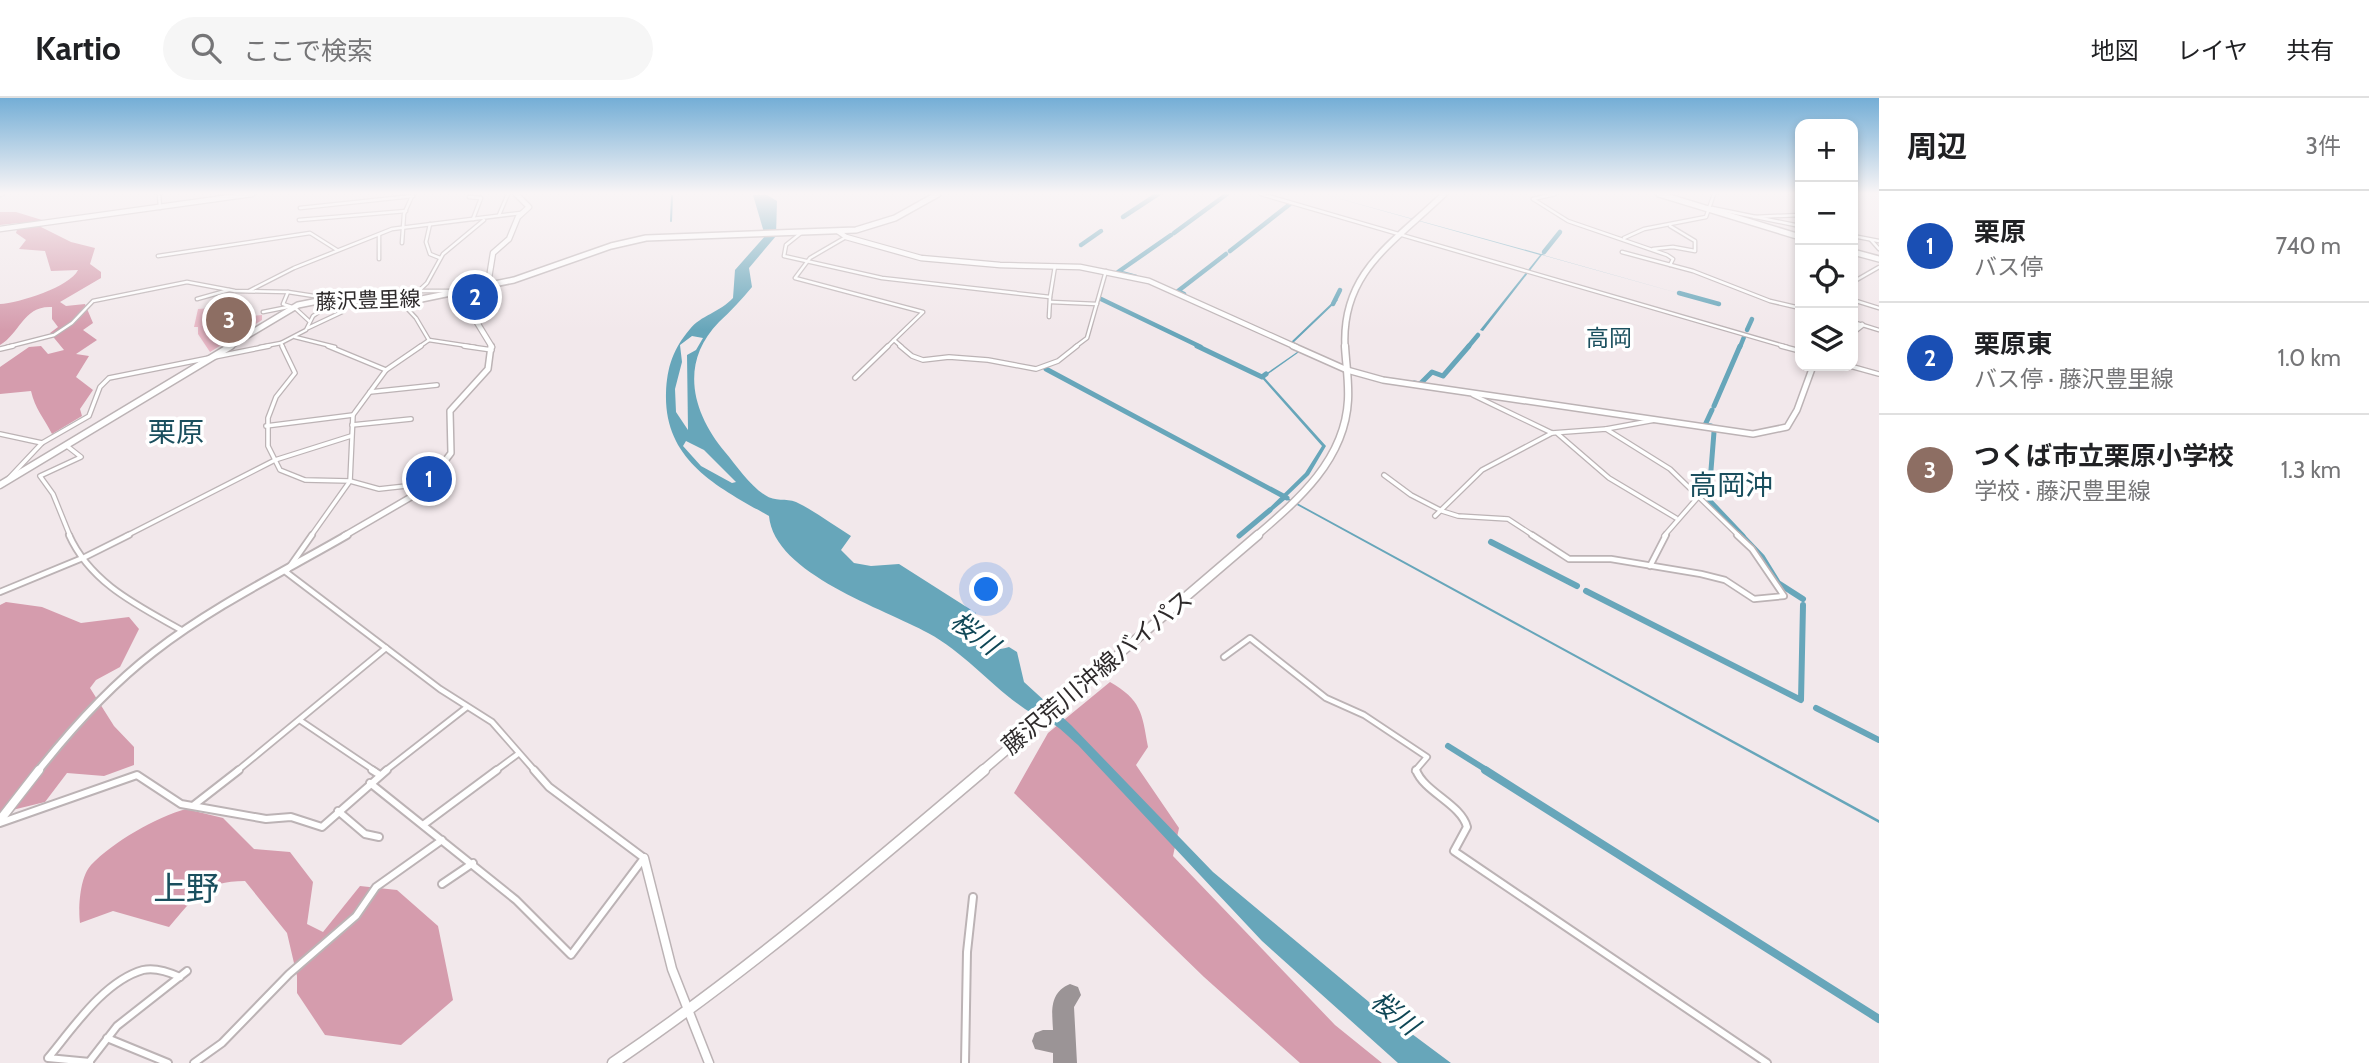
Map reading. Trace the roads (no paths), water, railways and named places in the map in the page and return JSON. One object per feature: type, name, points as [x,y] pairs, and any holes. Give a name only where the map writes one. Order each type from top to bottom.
[{"type":"highway","points":[[1858,253],[1879,259]]},
{"type":"main road","name":"藤沢豊里線","points":[[3,483],[290,307],[328,299],[404,303],[523,277],[623,242],[653,239]]},
{"type":"main road","name":"藤沢荒川沖線バイパス","points":[[612,1063],[688,1011],[835,897],[1273,522],[1312,484],[1328,462],[1345,424],[1349,393],[1344,325],[1352,292],[1369,267],[1398,239]]},
{"type":"street","points":[[158,256],[270,239]]},
{"type":"street","points":[[320,239],[338,250]]},
{"type":"street","points":[[248,292],[266,280],[368,239]]},
{"type":"street","points":[[379,239],[379,259]]},
{"type":"street","points":[[402,243],[403,239]]},
{"type":"street","points":[[427,239],[430,254],[439,258]]},
{"type":"street","points":[[420,291],[439,258],[461,239]]},
{"type":"street","points":[[0,821],[96,700],[149,655],[183,631],[423,490],[451,453],[450,411],[481,380],[492,350],[470,311],[486,286],[493,253],[509,239]]},
{"type":"street","points":[[794,239],[786,246],[784,256],[895,279],[1097,304]]},
{"type":"street","points":[[842,239],[808,259],[797,269],[795,278],[923,312],[855,378]]},
{"type":"street","points":[[854,239],[934,259],[1106,271],[1157,284],[1347,370],[1382,380],[1753,434],[1781,430],[1791,422],[1811,371]]},
{"type":"street","points":[[1416,239],[1795,350]]},
{"type":"street","points":[[1624,239],[1641,247],[1695,251],[1695,241],[1692,239]]},
{"type":"street","points":[[1867,239],[1879,241]]},
{"type":"street","points":[[1871,240],[1879,249]]},
{"type":"street","points":[[1641,247],[1625,253],[1670,265],[1770,301],[1795,307]]},
{"type":"street","points":[[1653,249],[1673,259],[1670,265]]},
{"type":"street","points":[[1049,317],[1055,266]]},
{"type":"street","points":[[1858,279],[1879,267]]},
{"type":"street","points":[[894,340],[912,356],[923,360],[935,361],[949,357],[988,360],[1036,369],[1058,361],[1087,338],[1106,271]]},
{"type":"street","points":[[0,349],[54,335],[72,323],[93,301],[192,281],[230,290],[254,293],[288,292],[328,299]]},
{"type":"street","points":[[197,299],[230,290]]},
{"type":"street","points":[[429,340],[404,303],[414,292],[450,290],[454,293]]},
{"type":"street","points":[[288,292],[283,304],[309,321]]},
{"type":"street","points":[[308,328],[309,321],[338,299]]},
{"type":"street","points":[[1858,302],[1879,308]]},
{"type":"street","points":[[262,312],[290,307]]},
{"type":"street","points":[[3,483],[42,443],[89,416],[100,387],[109,378],[281,343],[342,312]]},
{"type":"street","points":[[1858,324],[1879,330]]},
{"type":"street","points":[[1858,328],[1862,325]]},
{"type":"street","points":[[295,337],[342,349],[386,370]]},
{"type":"street","points":[[286,572],[351,481],[353,415],[386,370],[429,340],[492,350]]},
{"type":"street","points":[[281,343],[295,373],[272,402],[266,426],[267,442],[281,470],[305,480],[351,481],[368,488],[415,485],[423,490]]},
{"type":"street","points":[[1858,368],[1879,374]]},
{"type":"street","points":[[369,393],[437,385]]},
{"type":"street","points":[[1473,394],[1558,434],[1656,420]]},
{"type":"street","points":[[266,426],[353,415]]},
{"type":"street","points":[[352,425],[411,419]]},
{"type":"street","points":[[1384,475],[1411,495],[1442,511],[1458,516],[1508,519],[1569,559],[1611,559],[1715,577],[1754,599],[1784,596],[1752,549],[1699,496],[1670,469],[1606,429]]},
{"type":"street","points":[[1435,516],[1482,470],[1552,433]]},
{"type":"street","points":[[0,434],[42,443]]},
{"type":"street","points":[[1558,434],[1609,478],[1676,518]]},
{"type":"street","points":[[0,592],[85,557],[275,460],[351,436]]},
{"type":"street","points":[[67,446],[66,449],[81,457],[40,476],[52,488],[75,547],[85,557],[87,567],[107,587],[183,631]]},
{"type":"street","points":[[1650,566],[1660,541],[1676,518],[1699,496]]},
{"type":"street","points":[[286,572],[467,707],[492,722],[549,787],[644,859],[672,969],[709,1063]]},
{"type":"street","points":[[1223,657],[1250,638],[1326,698],[1364,715],[1427,757],[1415,771],[1439,798],[1465,819],[1466,827],[1454,851],[1767,1063]]},
{"type":"street","points":[[193,806],[301,721],[386,648]]},
{"type":"street","points":[[0,821],[137,775],[171,799],[193,806],[266,819],[291,817],[322,827],[370,783],[467,707]]},
{"type":"street","points":[[301,721],[380,775]]},
{"type":"street","points":[[423,825],[518,754]]},
{"type":"street","points":[[370,783],[473,863],[516,900],[571,955],[644,859]]},
{"type":"street","points":[[338,811],[365,834],[379,837]]},
{"type":"street","points":[[194,1063],[222,1043],[289,974],[356,916],[376,887],[442,840]]},
{"type":"street","points":[[442,884],[473,863]]},
{"type":"street","points":[[965,1063],[967,952],[974,897]]},
{"type":"street","points":[[180,977],[163,970],[144,970],[129,976],[83,1015],[48,1058],[89,1062],[107,1038],[137,1009],[180,977],[187,971]]},
{"type":"street","points":[[107,1038],[168,1063]]},
{"type":"water","points":[[762,239],[773,239],[749,268],[752,287],[706,338],[698,354],[695,371],[698,404],[705,421],[744,475],[765,495],[796,502],[851,536],[841,550],[854,563],[871,566],[899,564],[976,613],[962,631],[989,649],[1009,647],[1017,652],[1024,682],[1071,725],[1213,872],[1369,1002],[1451,1063],[1398,1063],[1262,941],[1064,732],[1013,700],[941,641],[860,601],[810,572],[790,555],[776,537],[769,516],[713,482],[684,454],[674,437],[668,417],[666,393],[672,359],[684,336],[694,325],[733,298],[735,270]],"holes":[[[692,336],[703,338],[696,350],[687,355],[688,430],[676,412],[675,389],[682,362],[680,345]],[[686,441],[704,450],[736,482],[732,483],[701,466],[683,446]]]},
{"type":"water","points":[[1483,239],[1545,253],[1543,255],[1685,295],[1542,255],[1483,331],[1480,330],[1540,255]]},
{"type":"water","points":[[1338,300],[1293,343],[1327,360],[1302,350],[1264,377],[1326,446],[1309,475],[1286,497],[1879,820],[1879,823],[1286,499],[1267,515],[1263,514],[1305,473],[1322,446],[1261,377],[1300,350],[1230,316],[1290,343]]},
{"type":"waterway","points":[[1081,245],[1090,239]]},
{"type":"waterway","points":[[1136,277],[1118,272],[1165,239]]},
{"type":"waterway","points":[[1230,251],[1245,239]]},
{"type":"waterway","points":[[1544,252],[1554,239]]},
{"type":"waterway","points":[[1184,294],[1178,291],[1226,254]]},
{"type":"waterway","points":[[1333,304],[1340,290]]},
{"type":"waterway","points":[[1679,293],[1719,304]]},
{"type":"waterway","points":[[1101,299],[1201,347]]},
{"type":"waterway","points":[[1747,330],[1752,319]]},
{"type":"waterway","points":[[1468,347],[1478,335]]},
{"type":"waterway","points":[[1740,347],[1744,337]]},
{"type":"waterway","points":[[1197,346],[1262,377],[1266,374]]},
{"type":"waterway","points":[[1414,383],[1420,384],[1432,372],[1443,376],[1469,346]]},
{"type":"waterway","points":[[1714,406],[1740,346]]},
{"type":"waterway","points":[[1046,369],[1287,498]]},
{"type":"waterway","points":[[1711,426],[1705,425],[1712,410]]},
{"type":"waterway","points":[[1709,495],[1714,432]]},
{"type":"waterway","points":[[1708,499],[1743,536]]},
{"type":"waterway","points":[[1239,536],[1270,510]]},
{"type":"waterway","points":[[1741,535],[1762,557],[1778,583],[1803,599]]},
{"type":"waterway","points":[[1491,542],[1577,586]]},
{"type":"waterway","points":[[1586,591],[1801,700],[1803,605]]},
{"type":"waterway","points":[[1816,708],[1879,740]]},
{"type":"waterway","points":[[1448,746],[1488,771]]},
{"type":"waterway","points":[[1485,770],[1879,1019]]},
{"type":"place","name":"栗原東","points":[[475,297]]},
{"type":"place","name":"つくば市立栗原小学校","points":[[229,320]]},
{"type":"place","name":"栗原","points":[[429,479]]},
{"type":"district","name":"高岡","points":[[1609,338]]},
{"type":"district","name":"栗原","points":[[176,432]]},
{"type":"district","name":"高岡沖","points":[[1731,485]]},
{"type":"district","name":"上野","points":[[186,888]]},
{"type":"water label","name":"桜川","points":[[975,633]]},
{"type":"water label","name":"桜川","points":[[1395,1013]]}]
